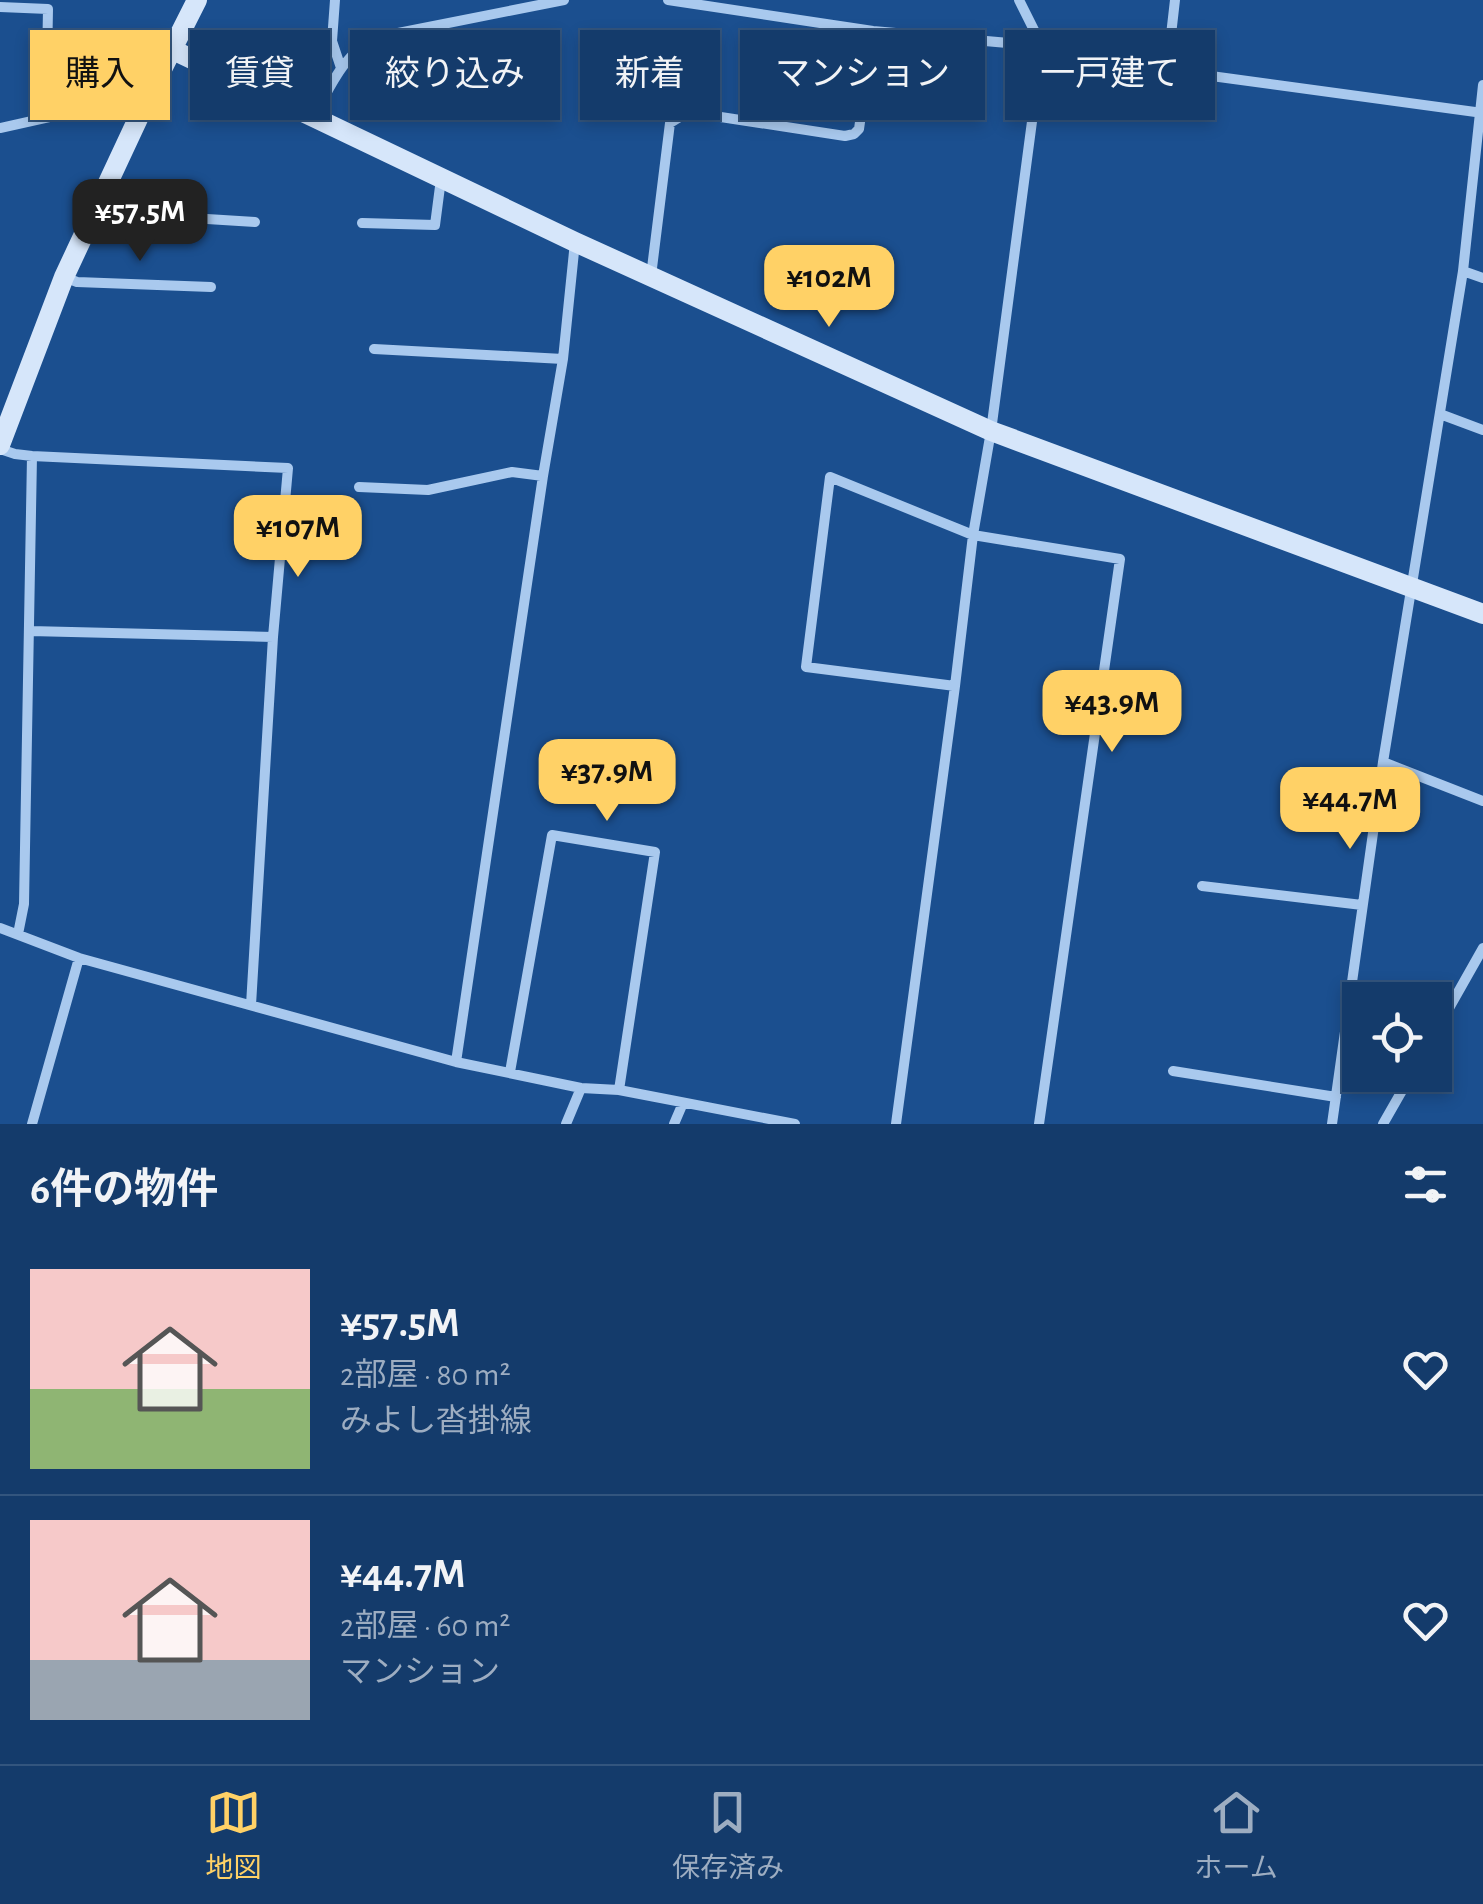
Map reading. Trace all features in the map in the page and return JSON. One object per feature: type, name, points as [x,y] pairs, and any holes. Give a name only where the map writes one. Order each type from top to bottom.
[{"type":"street","points":[[170,54],[197,0]]},
{"type":"street","points":[[335,0],[332,40],[342,68]]},
{"type":"street","points":[[330,89],[361,46],[378,37],[564,0]]},
{"type":"street","points":[[668,0],[865,30]]},
{"type":"street","points":[[1019,0],[1034,30]]},
{"type":"street","points":[[1172,30],[1175,0]]},
{"type":"street","points":[[0,7],[48,9],[48,30]]},
{"type":"street","points":[[172,50],[190,58]]},
{"type":"street","points":[[1215,77],[1481,113]]},
{"type":"street","points":[[1332,1124],[1383,762],[1463,270],[1483,85]]},
{"type":"street","points":[[651,276],[670,123],[688,112],[740,120]]},
{"type":"street","points":[[0,128],[31,120]]},
{"type":"street","points":[[137,120],[64,277],[0,447],[32,456],[288,468],[273,637],[251,1004]]},
{"type":"street","points":[[322,120],[575,242],[990,431],[1483,614]]},
{"type":"street","points":[[740,120],[845,136],[859,129],[860,120]]},
{"type":"street","points":[[896,1124],[972,534],[990,431],[1032,120]]},
{"type":"street","points":[[362,223],[435,224],[442,178]]},
{"type":"street","points":[[98,205],[111,213],[255,222]]},
{"type":"street","points":[[456,1062],[562,359],[575,242]]},
{"type":"street","points":[[1463,270],[1483,278]]},
{"type":"street","points":[[64,277],[77,282],[210,288]]},
{"type":"street","points":[[374,350],[562,359]]},
{"type":"street","points":[[1440,414],[1483,430]]},
{"type":"street","points":[[18,934],[24,904],[32,456]]},
{"type":"street","points":[[359,486],[428,490],[512,472],[543,476]]},
{"type":"street","points":[[955,686],[806,667],[830,476],[972,534],[1120,559],[1040,1124]]},
{"type":"street","points":[[30,630],[273,637]]},
{"type":"street","points":[[1383,762],[1483,801]]},
{"type":"street","points":[[510,1072],[552,835],[656,852],[618,1090]]},
{"type":"street","points":[[1202,886],[1362,905]]},
{"type":"street","points":[[0,928],[79,958],[456,1062],[581,1088],[618,1090],[795,1124]]},
{"type":"street","points":[[1452,1002],[1483,948]]},
{"type":"street","points":[[32,1124],[79,958]]},
{"type":"street","points":[[1172,1071],[1336,1098]]},
{"type":"street","points":[[566,1124],[581,1088]]},
{"type":"street","points":[[1383,1124],[1401,1092]]},
{"type":"street","points":[[674,1124],[684,1103]]}]
